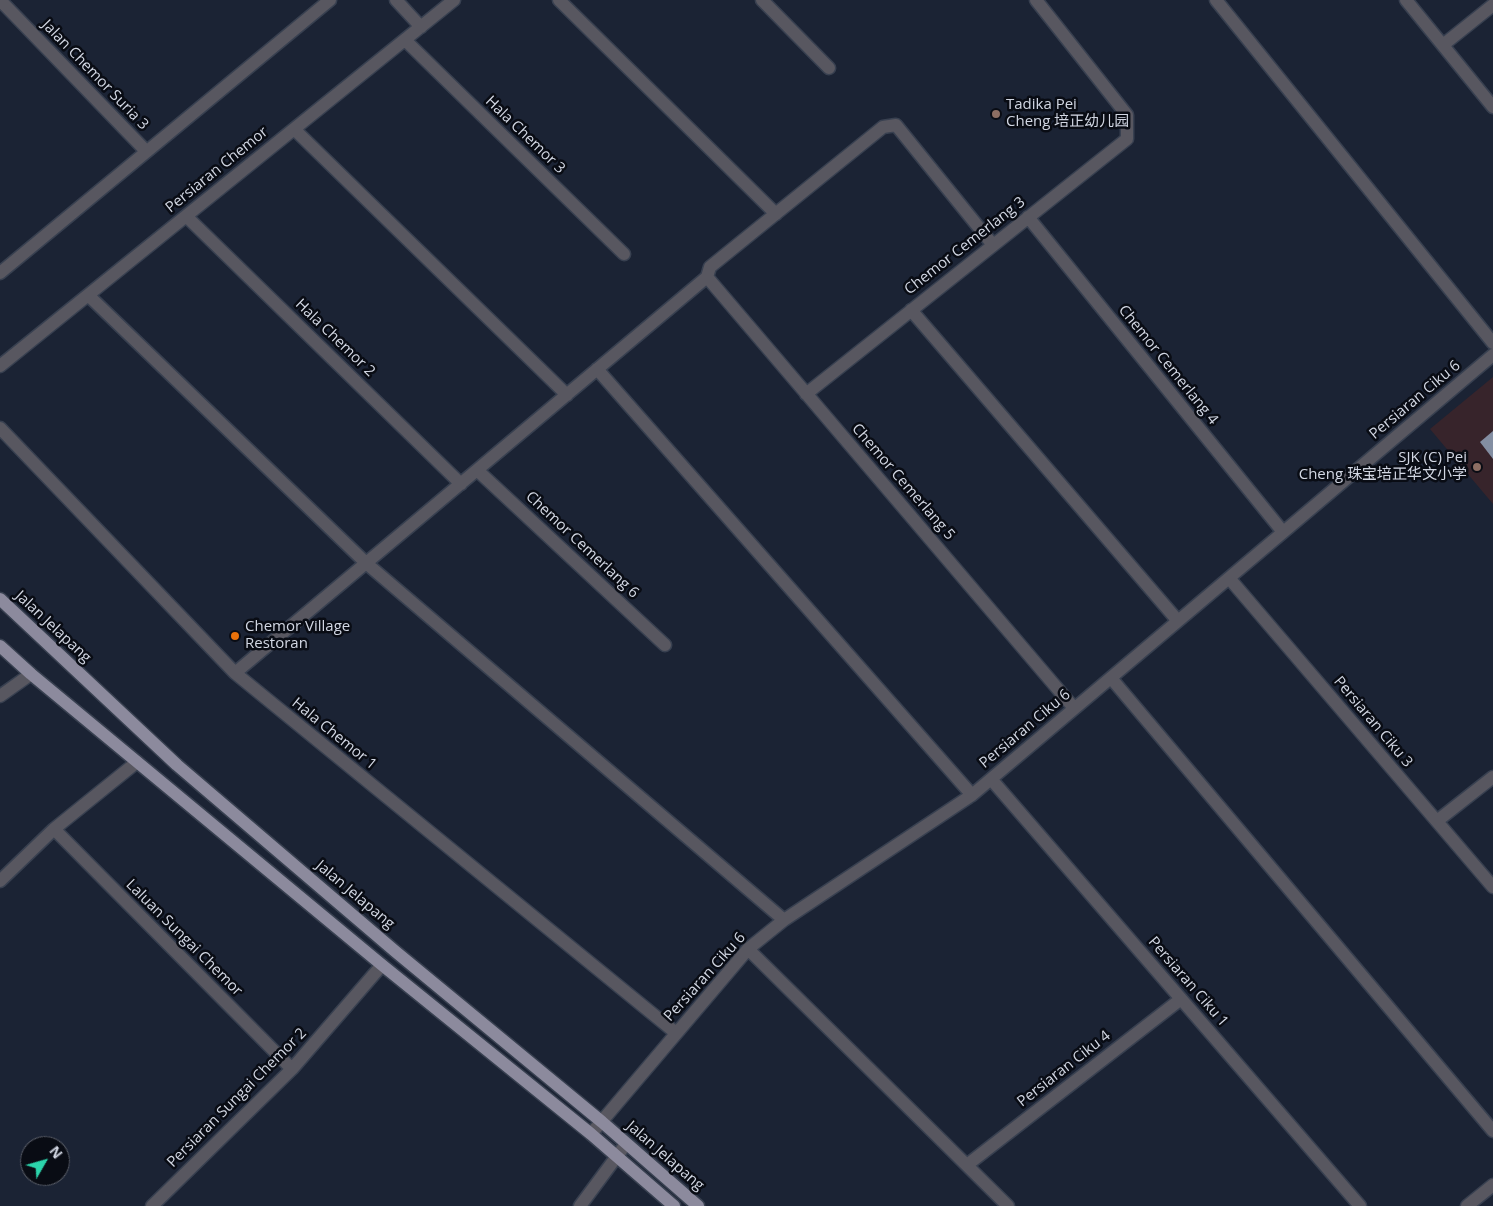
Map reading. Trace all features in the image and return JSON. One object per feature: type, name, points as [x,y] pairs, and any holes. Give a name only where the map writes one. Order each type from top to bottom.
[{"type":"main road","name":"Jalan Jelapang","points":[[0,599],[177,765],[602,1122],[698,1206]]},
{"type":"main road","points":[[0,646],[31,674],[382,965],[591,1134],[674,1206]]},
{"type":"street","name":"Jalan Chemor Suria 3","points":[[0,0],[146,150]]},
{"type":"street","points":[[0,273],[146,150],[330,0]]},
{"type":"street","points":[[396,0],[421,27]]},
{"type":"street","name":"Persiaran Chemor","points":[[0,366],[454,0]]},
{"type":"street","points":[[559,0],[776,214]]},
{"type":"street","points":[[762,0],[829,68]]},
{"type":"street","name":"Chemor Cemerlang 3","points":[[806,394],[1127,139],[1127,115],[1036,0]]},
{"type":"street","points":[[1216,0],[1493,343]]},
{"type":"street","points":[[1406,0],[1493,107]]},
{"type":"street","points":[[1443,46],[1493,5]]},
{"type":"street","name":"Hala Chemor 3","points":[[404,40],[624,254]]},
{"type":"street","points":[[235,673],[707,277],[710,267],[883,128],[896,125],[993,245]]},
{"type":"street","points":[[294,129],[567,394]]},
{"type":"street","name":"Hala Chemor 2","points":[[186,216],[461,484]]},
{"type":"street","name":"Chemor Cemerlang 4","points":[[1028,217],[1283,532]]},
{"type":"street","name":"Chemor Cemerlang 5","points":[[707,277],[1074,708]]},
{"type":"street","points":[[88,295],[366,563],[784,920]]},
{"type":"street","points":[[911,310],[1178,621]]},
{"type":"street","name":"Persiaran Ciku 6","points":[[591,1134],[748,949],[784,920],[972,795],[1493,355]]},
{"type":"street","points":[[597,369],[972,795]]},
{"type":"street","name":"Hala Chemor 1","points":[[0,428],[235,673],[676,1033]]},
{"type":"street","name":"Chemor Cemerlang 6","points":[[477,470],[666,645]]},
{"type":"street","name":"Persiaran Ciku 3","points":[[1229,578],[1493,887]]},
{"type":"street","points":[[0,696],[31,674]]},
{"type":"street","points":[[1111,678],[1493,1131]]},
{"type":"street","points":[[0,882],[54,829],[137,762]]},
{"type":"street","points":[[1437,821],[1493,777]]},
{"type":"street","name":"Persiaran Ciku 1","points":[[991,779],[1360,1206]]},
{"type":"street","name":"Laluan Sungai Chemor","points":[[54,829],[292,1069]]},
{"type":"street","points":[[748,949],[1008,1206]]},
{"type":"street","name":"Persiaran Sungai Chemor 2","points":[[152,1206],[292,1069],[382,965]]},
{"type":"street","name":"Persiaran Ciku 4","points":[[967,1165],[1181,999]]},
{"type":"street","points":[[580,1206],[626,1144]]},
{"type":"street","points":[[1467,1206],[1493,1185]]},
{"type":"shaded area","name":"SJK (C) Pei Cheng 珠宝培正华文小学","points":[[1493,377],[1493,504],[1430,429]]},
{"type":"building","points":[[1493,431],[1493,459],[1480,442]]},
{"type":"place","name":"Tadika Pei Cheng 培正幼儿园","points":[[996,114]]},
{"type":"place","name":"SJK (C) Pei Cheng 珠宝培正华文小学","points":[[1477,467]]},
{"type":"place","name":"Chemor Village Restoran","points":[[235,636]]}]
